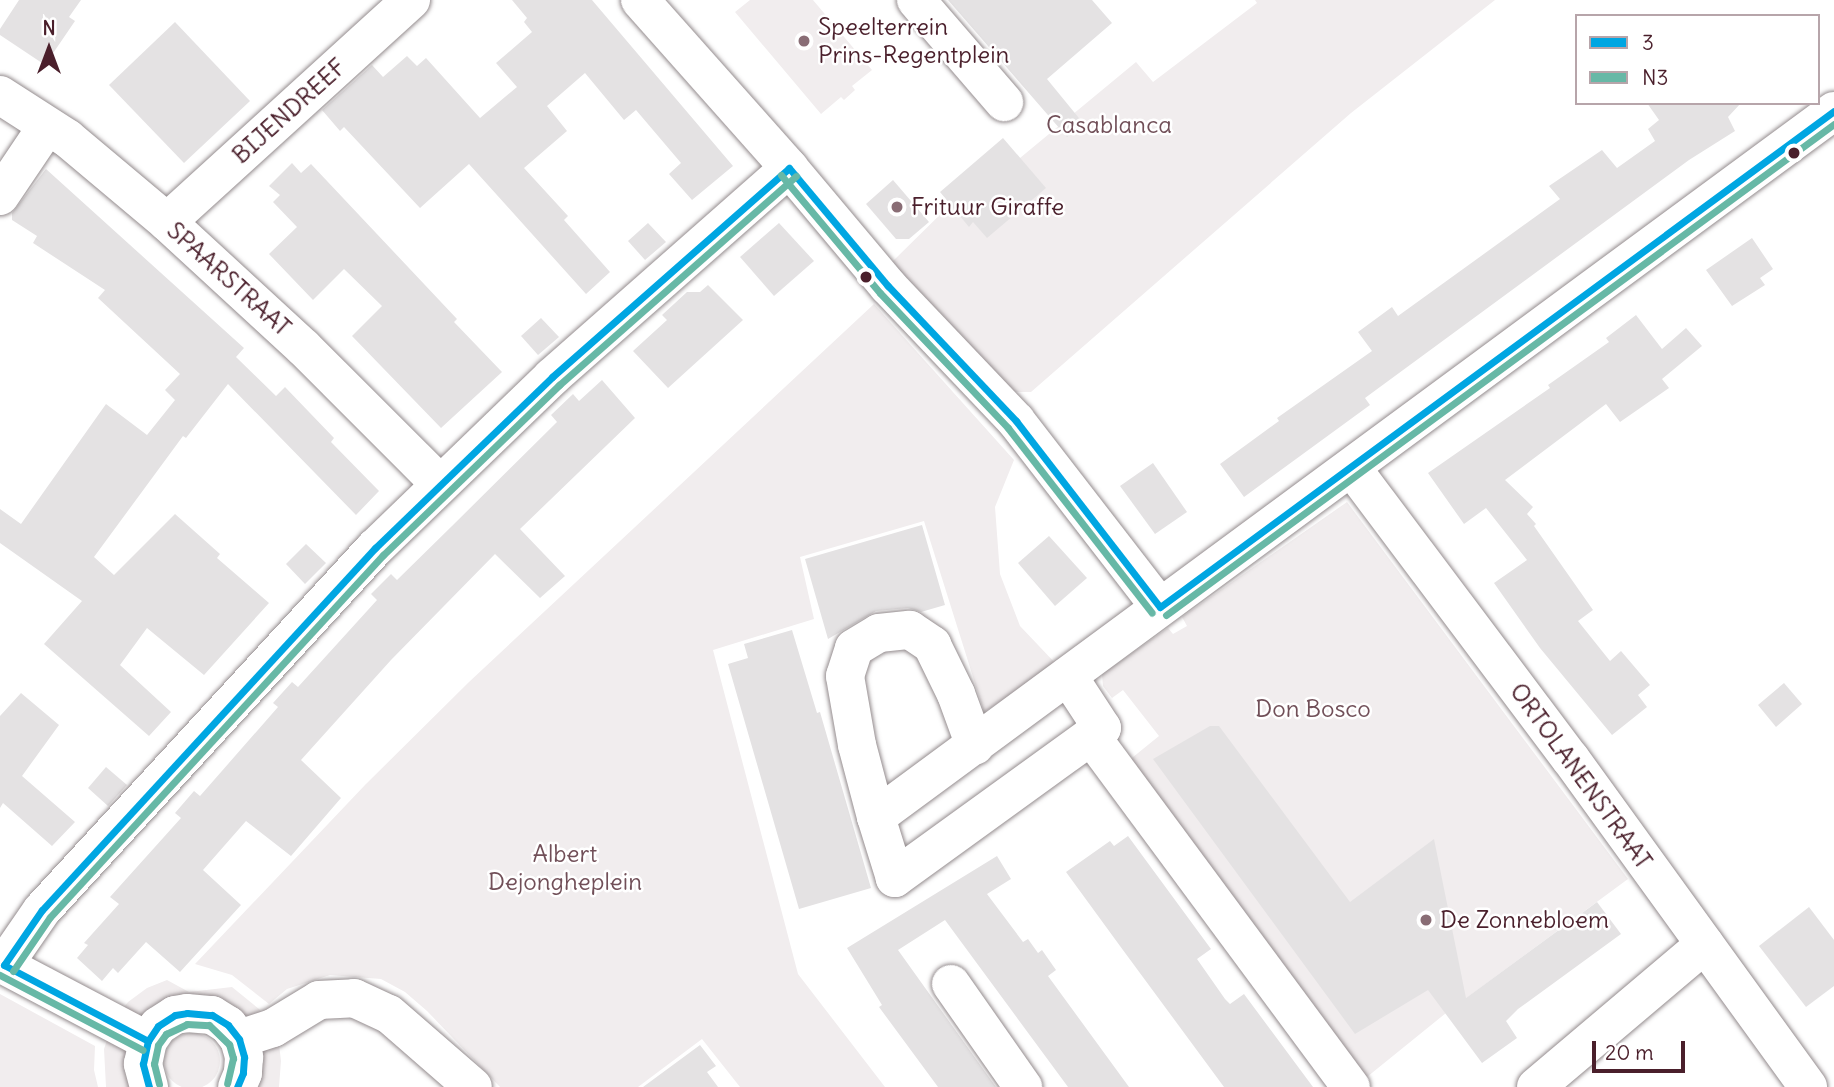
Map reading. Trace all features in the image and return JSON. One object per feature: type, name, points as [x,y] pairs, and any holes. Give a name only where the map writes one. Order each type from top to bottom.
[{"type":"street","name":"BIJENDREEF","points":[[167,222],[411,0]]},
{"type":"street","points":[[640,0],[789,168],[888,286],[1016,421],[1160,607]]},
{"type":"street","points":[[916,0],[1004,102]]},
{"type":"street","name":"SPAARSTRAAT","points":[[0,95],[67,138],[167,222],[304,348],[439,484]]},
{"type":"street","points":[[876,817],[1834,111]]},
{"type":"street","points":[[0,196],[47,126]]},
{"type":"street","points":[[148,1041],[2,964],[41,910],[321,603],[439,484],[552,377],[789,168]]},
{"type":"street","name":"ORTOLANENSTRAAT","points":[[1352,468],[1808,1087]]},
{"type":"street","points":[[975,746],[956,694],[932,645],[910,630],[879,633],[853,648],[845,676],[857,745],[895,878],[1102,728],[1068,676]]},
{"type":"street","points":[[1091,736],[1351,1087]]},
{"type":"street","points":[[1536,1087],[1705,944]]},
{"type":"street","points":[[951,984],[1023,1087]]},
{"type":"street","points":[[239,1039],[273,1028],[319,1000],[354,998],[389,1014],[473,1087]]},
{"type":"street","points":[[149,1087],[143,1064],[148,1041],[158,1026],[175,1015],[187,1013],[212,1015],[228,1025],[239,1039],[244,1057],[243,1073],[237,1087]]},
{"type":"shaded area","name":"Speelterrein Prins-Regentplein","points":[[750,0],[813,0],[872,70],[852,86],[855,90],[844,100],[841,97],[821,114],[735,12]]},
{"type":"shaded area","points":[[1255,0],[1495,0],[1351,113],[1031,392],[1011,392],[892,262],[960,195],[1020,158],[1136,62],[1153,82],[1257,3]]},
{"type":"shaded area","name":"Albert Dejongheplein","points":[[874,304],[1014,460],[995,507],[1000,574],[1020,626],[1057,665],[984,712],[924,521],[800,557],[814,619],[713,650],[798,974],[885,1087],[740,1087],[702,1039],[638,1087],[500,1087],[427,1011],[405,992],[381,979],[330,975],[287,989],[269,1004],[232,975],[195,964],[365,785],[469,682]]},
{"type":"shaded area","name":"Don Bosco","points":[[1347,502],[1628,879],[1446,1013],[1362,1081],[1122,766],[1159,736],[1123,690],[1112,698],[1103,686],[1102,674],[1168,628],[1173,634],[1187,626],[1182,617]]},
{"type":"shaded area","points":[[167,980],[189,992],[232,987],[259,1009],[273,1028],[279,1044],[279,1087],[237,1087],[239,1039],[175,1015],[149,1087],[106,1087],[104,1049],[113,1022],[128,1002],[147,988]]},
{"type":"shaded area","points":[[0,994],[95,1046],[94,1070],[98,1087],[0,1087]]},
{"type":"shaded area","points":[[186,1033],[198,1033],[208,1037],[216,1045],[220,1055],[220,1067],[216,1077],[200,1088],[176,1085],[168,1077],[164,1067],[164,1055],[168,1045],[176,1037]]},
{"type":"building","points":[[19,0],[81,0],[69,17],[75,21],[45,65],[0,35],[0,29]]},
{"type":"building","points":[[512,0],[592,0],[733,166],[692,200],[669,174],[681,163],[636,110],[624,120],[585,73],[547,106],[567,131],[524,168],[568,216],[564,220],[610,272],[586,294],[469,164],[420,208],[344,127],[340,131],[322,110],[372,65],[383,77],[407,56],[417,66],[426,58],[480,118],[517,87],[496,63],[532,32],[524,22],[527,18]]},
{"type":"building","points":[[948,0],[1092,0],[1112,23],[1047,79],[1083,123],[1067,137]]},
{"type":"building","points":[[175,22],[250,101],[184,163],[109,85]]},
{"type":"building","points":[[1648,105],[1739,105],[1728,117],[1735,131],[1689,160],[1365,398],[1370,405],[1244,497],[1220,464],[1279,421],[1277,418],[1372,351],[1358,332],[1392,307],[1398,316],[1560,199],[1549,186],[1602,150],[1617,168],[1655,141],[1648,129],[1659,120]]},
{"type":"building","points":[[1003,138],[1046,188],[987,238],[973,222],[969,227],[940,192]]},
{"type":"building","points":[[292,163],[301,173],[311,164],[457,319],[454,322],[502,372],[441,428],[352,336],[382,306],[344,269],[313,300],[269,254],[297,227],[273,202],[280,195],[269,186]]},
{"type":"building","points":[[46,169],[244,348],[236,357],[276,396],[285,387],[334,438],[331,442],[379,491],[356,515],[228,384],[186,438],[183,436],[94,557],[114,575],[175,514],[220,554],[217,558],[269,603],[204,675],[147,628],[120,665],[171,712],[149,736],[44,644],[82,601],[0,543],[0,509],[21,524],[106,404],[147,435],[175,400],[165,390],[180,374],[98,298],[105,290],[33,243],[37,236],[12,220],[12,213]]},
{"type":"building","points":[[893,180],[929,222],[909,239],[896,239],[866,204]]},
{"type":"building","points":[[648,223],[666,242],[645,260],[628,241]]},
{"type":"building","points":[[779,223],[814,261],[774,296],[740,257]]},
{"type":"building","points":[[1752,238],[1773,269],[1760,278],[1765,285],[1732,306],[1706,270]]},
{"type":"building","points":[[708,285],[743,320],[668,388],[633,351],[667,320],[662,315],[687,292],[700,292]]},
{"type":"building","points":[[1636,315],[1662,349],[1686,328],[1702,346],[1662,379],[1669,388],[1620,422],[1606,404],[1505,480],[1533,507],[1527,514],[1593,610],[1578,621],[1610,661],[1621,651],[1650,685],[1638,695],[1647,707],[1612,735],[1540,648],[1494,583],[1527,560],[1486,508],[1464,524],[1428,473],[1550,388],[1548,385],[1609,342],[1606,338]]},
{"type":"building","points":[[541,318],[559,337],[538,355],[521,336]]},
{"type":"building","points":[[602,380],[635,418],[520,529],[565,576],[540,598],[495,554],[391,660],[301,760],[341,798],[291,856],[246,821],[203,870],[241,905],[180,972],[146,942],[118,973],[113,968],[102,981],[77,958],[88,945],[84,943],[119,904],[110,897],[181,818],[175,813],[194,791],[200,796],[278,707],[273,703],[292,682],[298,687],[377,600],[371,594],[391,574],[397,580],[452,526],[557,422],[551,415],[573,394],[579,401]]},
{"type":"building","points":[[1153,463],[1187,512],[1155,534],[1120,486]]},
{"type":"building","points":[[922,525],[945,605],[921,612],[908,608],[876,611],[828,639],[805,559]]},
{"type":"building","points":[[1049,536],[1087,578],[1055,606],[1018,563]]},
{"type":"building","points":[[306,544],[326,563],[305,584],[286,564]]},
{"type":"building","points":[[792,630],[817,713],[820,712],[871,888],[799,909],[728,664],[748,658],[744,644]]},
{"type":"building","points":[[1784,683],[1802,704],[1776,727],[1758,705]]},
{"type":"building","points":[[21,693],[59,725],[22,776],[75,822],[52,846],[3,803],[0,808],[0,716]]},
{"type":"building","points":[[1210,726],[1219,726],[1350,902],[1434,839],[1466,998],[1597,902],[1621,934],[1518,1009],[1506,1021],[1517,1038],[1482,1063],[1428,990],[1355,1034],[1153,759]]},
{"type":"building","points":[[106,767],[127,785],[108,806],[88,788]]},
{"type":"building","points":[[1128,836],[1211,949],[1197,959],[1225,999],[1230,1004],[1244,994],[1313,1087],[1224,1087],[1120,946],[1066,872],[1110,841],[1114,846]]},
{"type":"building","points":[[997,856],[1011,879],[987,894],[1023,942],[1028,939],[1038,953],[1042,950],[1056,970],[1048,976],[1129,1087],[1068,1087],[945,920],[898,950],[996,1087],[938,1087],[879,1007],[882,1005],[847,948]]},
{"type":"building","points":[[1809,907],[1834,940],[1834,986],[1806,1007],[1759,946]]},
{"type":"building","points":[[700,1045],[716,1066],[707,1072],[718,1087],[643,1087]]},
{"type":"transit line","name":"3","points":[[1160,607],[1834,111]]},
{"type":"transit line","name":"N3","points":[[1166,615],[1834,124]]},
{"type":"transit line","name":"3","points":[[789,168],[888,286],[1016,421],[1160,607]]},
{"type":"transit line","name":"3","points":[[4,965],[42,910],[375,548],[552,377],[789,168]]},
{"type":"transit line","name":"N3","points":[[781,175],[880,293],[1008,428],[1152,613]]},
{"type":"transit line","name":"N3","points":[[13,971],[50,917],[383,555],[559,385],[796,176]]},
{"type":"transit line","name":"3","points":[[4,965],[148,1041]]},
{"type":"transit line","name":"N3","points":[[0,975],[143,1050]]},
{"type":"transit line","name":"3","points":[[149,1087],[143,1064],[148,1041],[158,1026],[175,1015],[187,1013],[212,1015],[228,1025],[239,1039],[244,1057],[243,1073],[237,1087]]},
{"type":"transit line","name":"N3","points":[[159,1084],[154,1064],[158,1045],[166,1034],[187,1024],[209,1025],[229,1044],[233,1058],[227,1083]]},
{"type":"place","name":"Speelterrein Prins-Regentplein","points":[[804,41]]},
{"type":"place","name":"Frituur Giraffe","points":[[897,207]]},
{"type":"place","name":"De Zonnebloem","points":[[1426,920]]},
{"type":"park label","name":"Casablanca","points":[[1109,125]]}]
